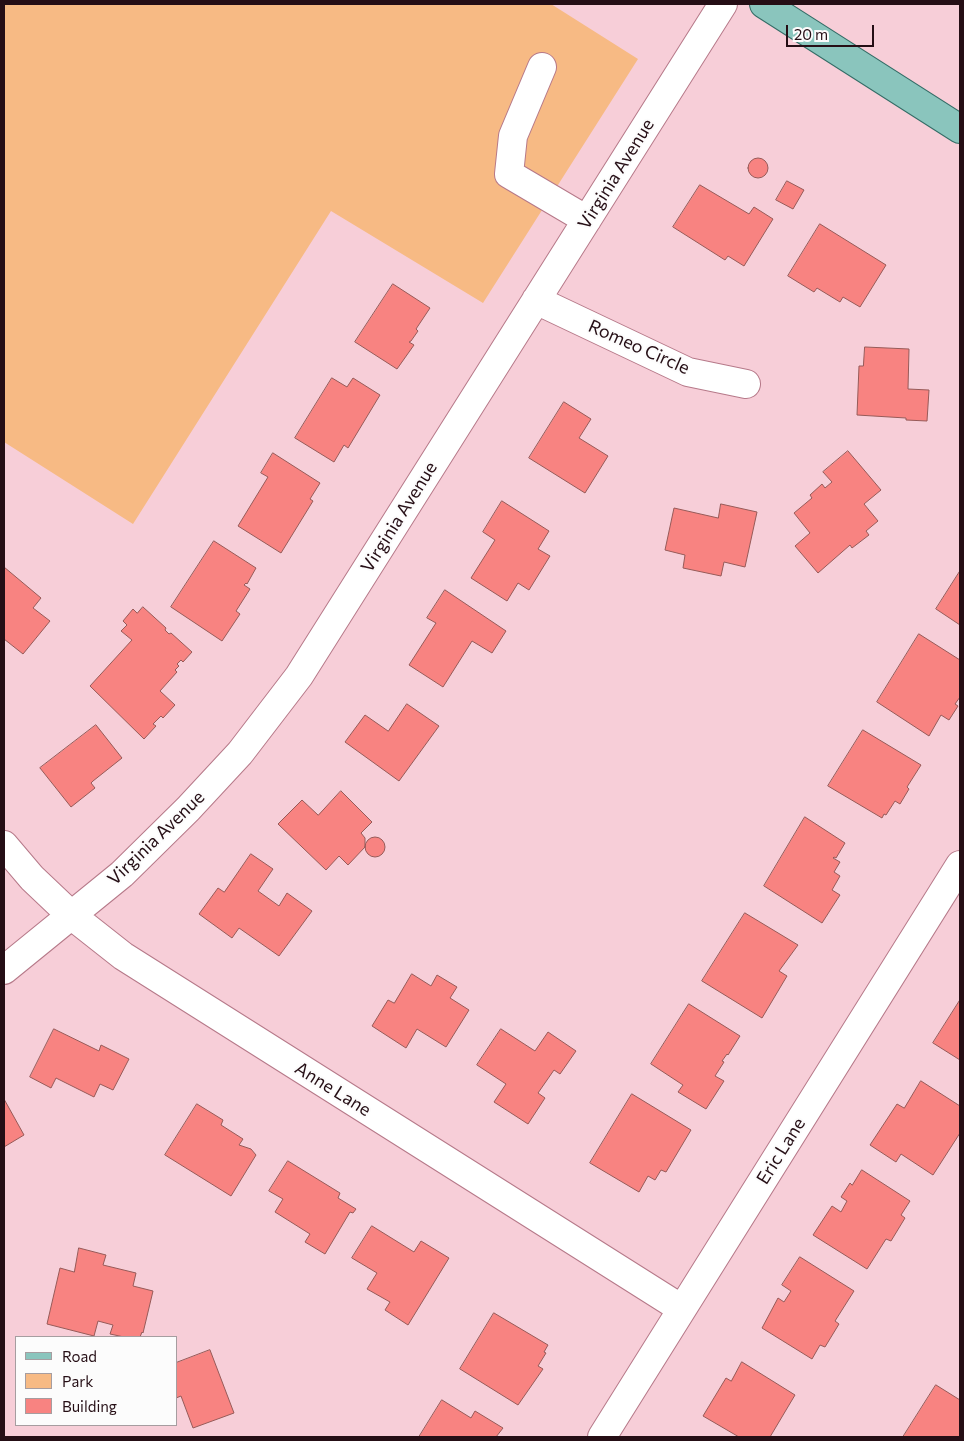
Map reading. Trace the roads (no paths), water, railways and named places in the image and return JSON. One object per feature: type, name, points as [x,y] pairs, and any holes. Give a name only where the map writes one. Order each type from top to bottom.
[{"type":"main road","points":[[764,4],[960,129]]},
{"type":"street","name":"Virginia Avenue","points":[[4,970],[122,874],[188,809],[240,753],[281,699],[298,676],[723,4]]},
{"type":"street","points":[[542,66],[513,136],[509,174],[587,220]]},
{"type":"street","name":"Romeo Circle","points":[[536,300],[688,372],[746,384]]},
{"type":"street","name":"Anne Lane","points":[[4,845],[32,878],[72,915],[123,956],[682,1309]]},
{"type":"street","name":"Eric Lane","points":[[602,1437],[957,876]]}]
